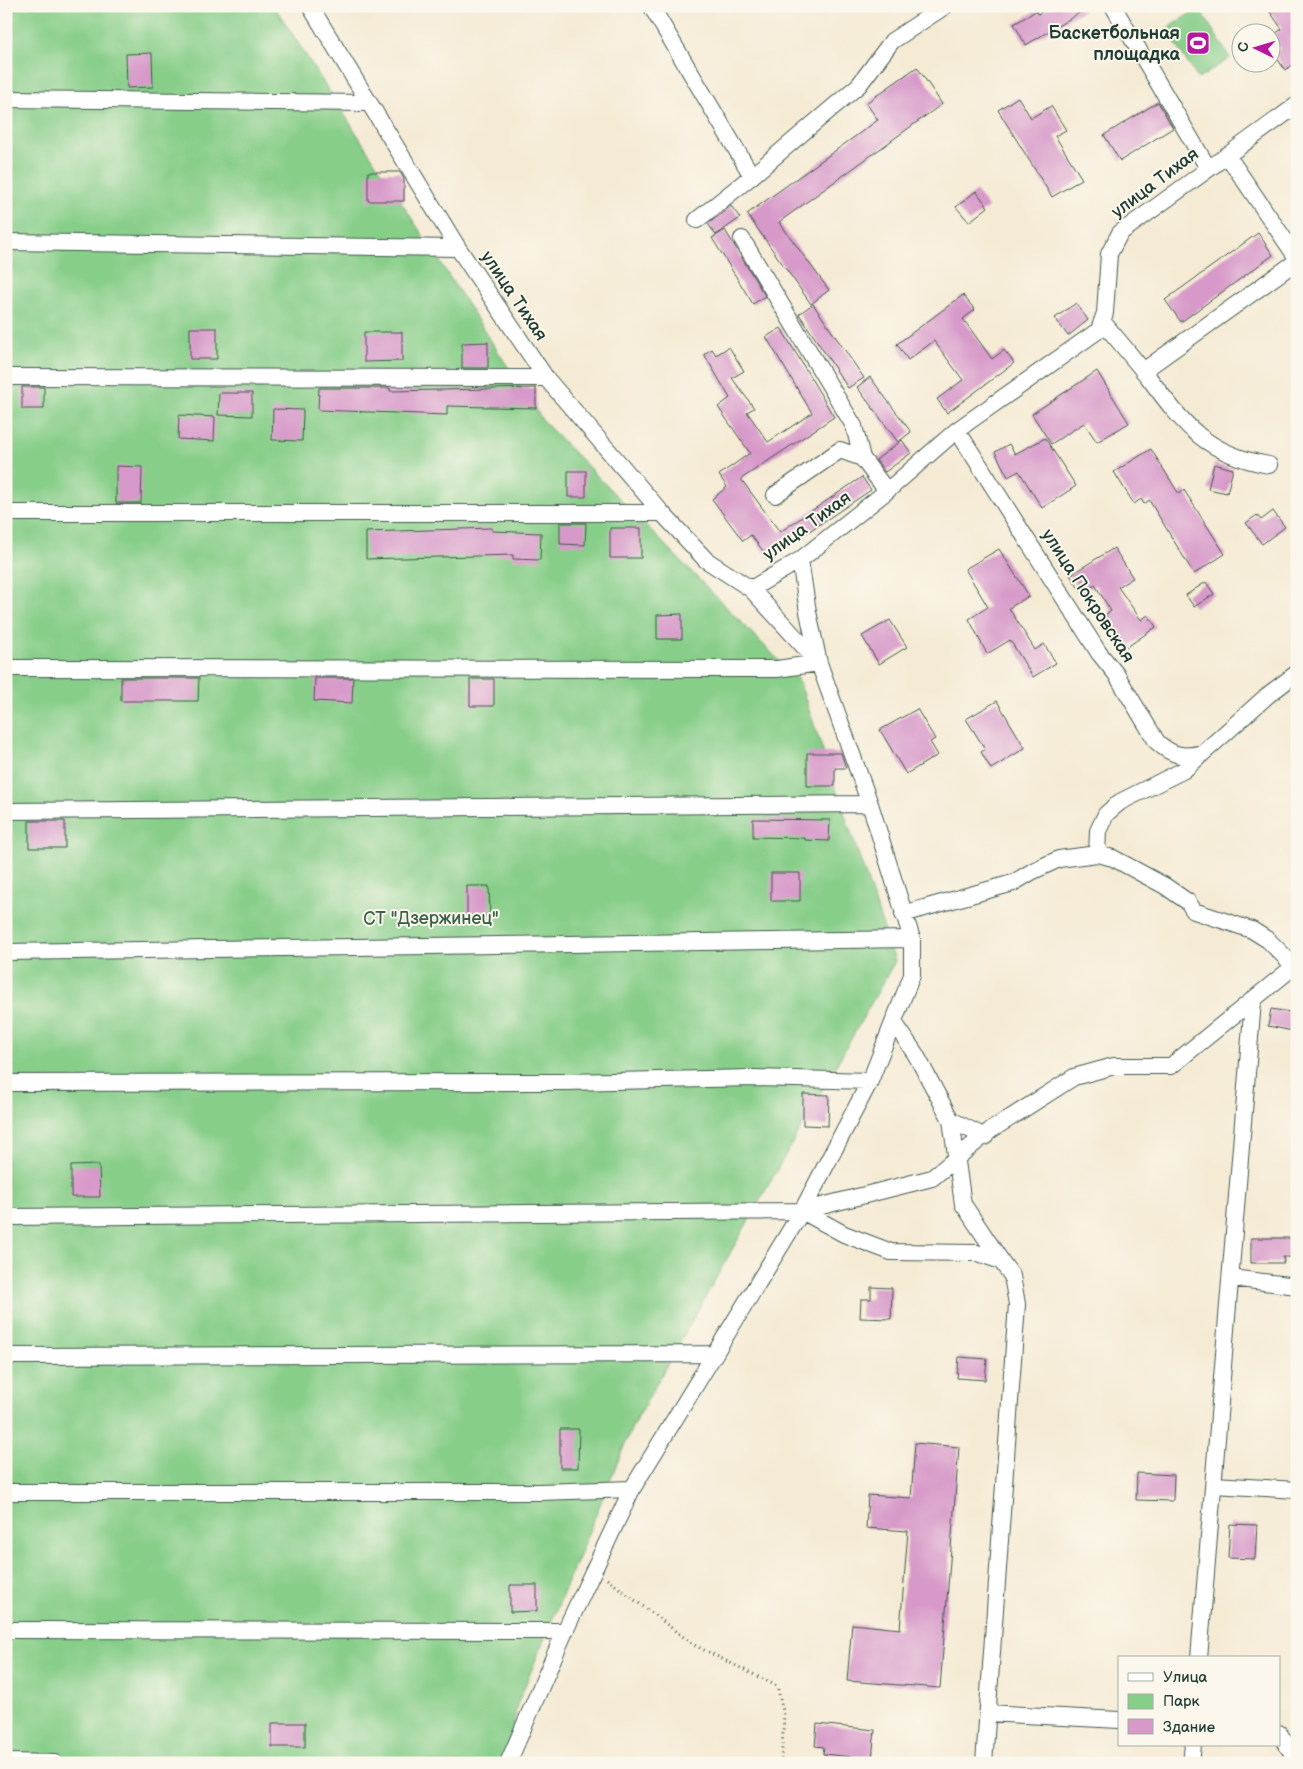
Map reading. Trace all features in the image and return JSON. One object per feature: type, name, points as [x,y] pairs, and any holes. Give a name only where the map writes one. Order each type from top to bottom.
[{"type":"street","name":"улица Тихая","points":[[310,6],[458,248],[546,378],[662,513],[706,560],[751,589],[800,560],[887,491],[957,430],[1099,330],[1106,313],[1109,254],[1120,234],[1208,168],[1297,106]]},
{"type":"street","points":[[651,6],[752,176]]},
{"type":"street","points":[[697,220],[859,85],[892,41],[945,6]]},
{"type":"street","points":[[1113,6],[1208,168]]},
{"type":"street","points":[[6,99],[369,103]]},
{"type":"street","points":[[1143,372],[1297,260],[1227,155]]},
{"type":"street","points":[[742,239],[854,426],[862,458],[887,491]]},
{"type":"street","points":[[6,242],[458,248]]},
{"type":"street","points":[[1102,321],[1172,411],[1192,432],[1216,448],[1252,462],[1269,465]]},
{"type":"street","points":[[6,377],[546,378]]},
{"type":"street","name":"улица Покровская","points":[[957,430],[1099,652],[1116,674],[1157,742],[1169,752],[1184,757],[1203,753]]},
{"type":"street","points":[[775,495],[840,450],[862,458]]},
{"type":"street","points":[[6,513],[662,513]]},
{"type":"street","points":[[508,1763],[565,1631],[632,1489],[802,1211],[870,1081],[912,975],[912,939],[870,804],[820,663],[808,612],[800,560]]},
{"type":"street","points":[[751,589],[820,663]]},
{"type":"street","points":[[6,668],[777,669],[820,663]]},
{"type":"street","points":[[1097,854],[1098,831],[1106,814],[1120,802],[1184,770],[1297,674]]},
{"type":"street","points":[[6,811],[870,804]]},
{"type":"street","points":[[6,1217],[802,1211],[932,1178],[985,1137],[991,1130],[1074,1076],[1114,1066],[1171,1066],[1295,965],[1268,940],[1252,930],[1194,911],[1188,902],[1164,886],[1113,858],[1097,854],[1059,859],[1013,883],[903,914]]},
{"type":"street","points":[[6,952],[912,939]]},
{"type":"street","points":[[1199,1656],[1253,1001]]},
{"type":"street","points":[[894,1022],[916,1054],[951,1120],[955,1160],[963,1204],[1012,1276],[1017,1304],[984,1763]]},
{"type":"street","points":[[6,1084],[566,1082],[754,1078],[870,1081]]},
{"type":"street","points":[[951,1120],[985,1137]]},
{"type":"street","points":[[802,1211],[844,1234],[891,1252],[977,1253],[1001,1261]]},
{"type":"street","points":[[1231,1278],[1297,1286]]},
{"type":"street","points":[[6,1356],[714,1354]]},
{"type":"street","points":[[1214,1485],[1297,1490]]},
{"type":"street","points":[[6,1492],[540,1492],[632,1489]]},
{"type":"street","points":[[6,1630],[565,1631]]},
{"type":"street","points":[[987,1713],[1118,1720]]},
{"type":"street","points":[[1280,1735],[1297,1761]]},
{"type":"street","points":[[1191,1763],[1193,1746]]},
{"type":"street","points":[[6,1762],[55,1763]]},
{"type":"path","points":[[594,1570],[694,1645],[777,1686],[784,1715],[781,1763]]},
{"type":"green space","name":"СТ \"Дзержинец\"","points":[[8,6],[274,6],[543,421],[799,681],[895,961],[632,1427],[517,1705],[506,1763],[6,1763]]},
{"type":"green space","name":"Баскетбольная площадка","points":[[1199,8],[1230,58],[1198,79],[1166,29]]},
{"type":"building","points":[[1052,6],[1091,6],[1026,45],[1014,24],[1036,11],[1038,14]]},
{"type":"building","points":[[1266,6],[1297,6],[1297,62],[1285,70],[1280,63],[1280,30],[1282,29],[1280,22],[1277,22]]},
{"type":"building","points":[[152,53],[153,87],[127,88],[126,54]]},
{"type":"building","points":[[917,67],[942,104],[779,222],[829,290],[811,304],[747,214],[878,120],[866,103]]},
{"type":"building","points":[[1018,97],[1031,118],[1051,106],[1066,130],[1055,136],[1082,179],[1052,197],[998,110]]},
{"type":"building","points":[[1158,102],[1173,128],[1120,161],[1104,135]]},
{"type":"building","points":[[368,172],[400,172],[404,179],[404,201],[368,201]]},
{"type":"building","points":[[976,191],[988,207],[969,222],[956,207]]},
{"type":"building","points":[[731,206],[740,218],[716,235],[708,224]]},
{"type":"building","points":[[725,230],[765,296],[753,304],[712,238]]},
{"type":"building","points":[[1258,233],[1273,255],[1181,322],[1165,300]]},
{"type":"building","points":[[963,295],[975,310],[963,319],[992,359],[1004,350],[1014,363],[947,413],[937,399],[963,380],[934,341],[908,360],[897,344]]},
{"type":"building","points":[[1076,303],[1088,320],[1068,336],[1055,318]]},
{"type":"building","points":[[813,304],[864,378],[848,388],[799,314]]},
{"type":"building","points":[[190,328],[217,328],[217,359],[190,359]]},
{"type":"building","points":[[781,328],[834,417],[741,479],[780,532],[862,477],[871,490],[781,550],[770,560],[751,535],[743,541],[712,499],[727,487],[719,475],[750,453],[718,407],[730,398],[704,354],[712,349],[716,355],[729,347],[744,371],[732,378],[754,408],[747,412],[768,442],[812,413],[766,337]]},
{"type":"building","points":[[364,332],[402,332],[402,361],[364,362]]},
{"type":"building","points":[[488,342],[488,368],[462,368],[462,343]]},
{"type":"building","points":[[1097,371],[1129,423],[1097,442],[1084,423],[1051,444],[1032,414]]},
{"type":"building","points":[[870,377],[911,432],[898,442],[857,387]]},
{"type":"building","points":[[22,387],[44,387],[44,409],[22,409]]},
{"type":"building","points":[[319,388],[390,388],[390,391],[536,388],[536,408],[447,406],[447,415],[318,410]]},
{"type":"building","points":[[219,393],[252,393],[252,416],[218,415]]},
{"type":"building","points":[[273,409],[303,410],[302,441],[272,440]]},
{"type":"building","points":[[179,415],[215,417],[214,441],[178,439]]},
{"type":"building","points":[[1045,438],[1076,486],[1042,508],[1019,471],[1008,477],[995,452],[1009,444],[1015,454]]},
{"type":"building","points":[[902,440],[911,453],[885,472],[876,460]]},
{"type":"building","points":[[1151,449],[1179,494],[1184,490],[1225,554],[1194,574],[1149,500],[1144,504],[1141,499],[1134,504],[1114,472]]},
{"type":"building","points":[[1214,464],[1233,469],[1227,493],[1208,489]]},
{"type":"building","points":[[116,466],[142,467],[141,503],[116,503]]},
{"type":"building","points":[[568,471],[586,471],[586,497],[568,497]]},
{"type":"building","points":[[1273,511],[1285,527],[1262,544],[1246,523],[1257,515],[1261,520]]},
{"type":"building","points":[[560,523],[586,523],[585,545],[560,544]]},
{"type":"building","points":[[492,528],[492,531],[541,533],[540,560],[513,559],[513,555],[366,559],[366,532]]},
{"type":"building","points":[[610,528],[641,528],[641,558],[610,558]]},
{"type":"building","points":[[1114,548],[1133,578],[1118,587],[1141,620],[1148,615],[1156,627],[1127,647],[1105,615],[1111,611],[1095,585],[1082,593],[1070,575]]},
{"type":"building","points":[[999,549],[1029,596],[1009,608],[1035,650],[1044,644],[1056,663],[1033,677],[1010,640],[987,654],[969,619],[988,607],[965,569]]},
{"type":"building","points":[[1206,582],[1214,594],[1194,607],[1186,595]]},
{"type":"building","points":[[682,614],[682,639],[657,639],[657,615]]},
{"type":"building","points":[[890,620],[907,647],[879,664],[862,636]]},
{"type":"building","points":[[121,678],[199,678],[198,701],[121,701]]},
{"type":"building","points":[[315,678],[353,678],[352,703],[314,701]]},
{"type":"building","points":[[470,679],[494,679],[494,706],[470,706]]},
{"type":"building","points":[[997,701],[1025,748],[991,769],[981,752],[985,749],[966,719]]},
{"type":"building","points":[[917,709],[935,739],[930,742],[938,755],[906,774],[880,730]]},
{"type":"building","points":[[807,753],[841,753],[846,768],[835,768],[835,786],[807,786]]},
{"type":"building","points":[[753,819],[830,820],[829,841],[805,840],[805,838],[753,837]]},
{"type":"building","points":[[29,821],[65,821],[65,848],[29,848]]},
{"type":"building","points":[[771,873],[800,873],[800,901],[771,901]]},
{"type":"building","points":[[467,886],[489,886],[490,916],[467,916]]},
{"type":"building","points":[[1271,1009],[1296,1013],[1293,1031],[1268,1026]]},
{"type":"building","points":[[803,1094],[829,1095],[828,1126],[803,1125]]},
{"type":"building","points":[[99,1165],[100,1197],[71,1197],[71,1166]]},
{"type":"building","points":[[1251,1238],[1292,1238],[1292,1257],[1283,1257],[1284,1263],[1251,1263]]},
{"type":"building","points":[[871,1287],[892,1288],[891,1319],[860,1318],[861,1299],[871,1299]]},
{"type":"building","points":[[959,1357],[987,1359],[985,1380],[957,1378]]},
{"type":"building","points":[[560,1429],[579,1429],[578,1468],[560,1468]]},
{"type":"building","points":[[915,1443],[959,1447],[940,1688],[847,1681],[852,1624],[900,1629],[908,1531],[866,1528],[868,1495],[911,1498]]},
{"type":"building","points":[[1137,1473],[1174,1475],[1173,1501],[1136,1500]]},
{"type":"building","points":[[1230,1524],[1257,1525],[1255,1559],[1228,1558]]},
{"type":"building","points":[[510,1585],[537,1585],[537,1611],[510,1612]]},
{"type":"building","points":[[272,1723],[305,1723],[305,1747],[272,1747]]},
{"type":"building","points":[[817,1724],[875,1730],[872,1759],[823,1754],[824,1747],[815,1746]]},
{"type":"place","name":"Баскетбольная площадка","points":[[1198,43]]}]
